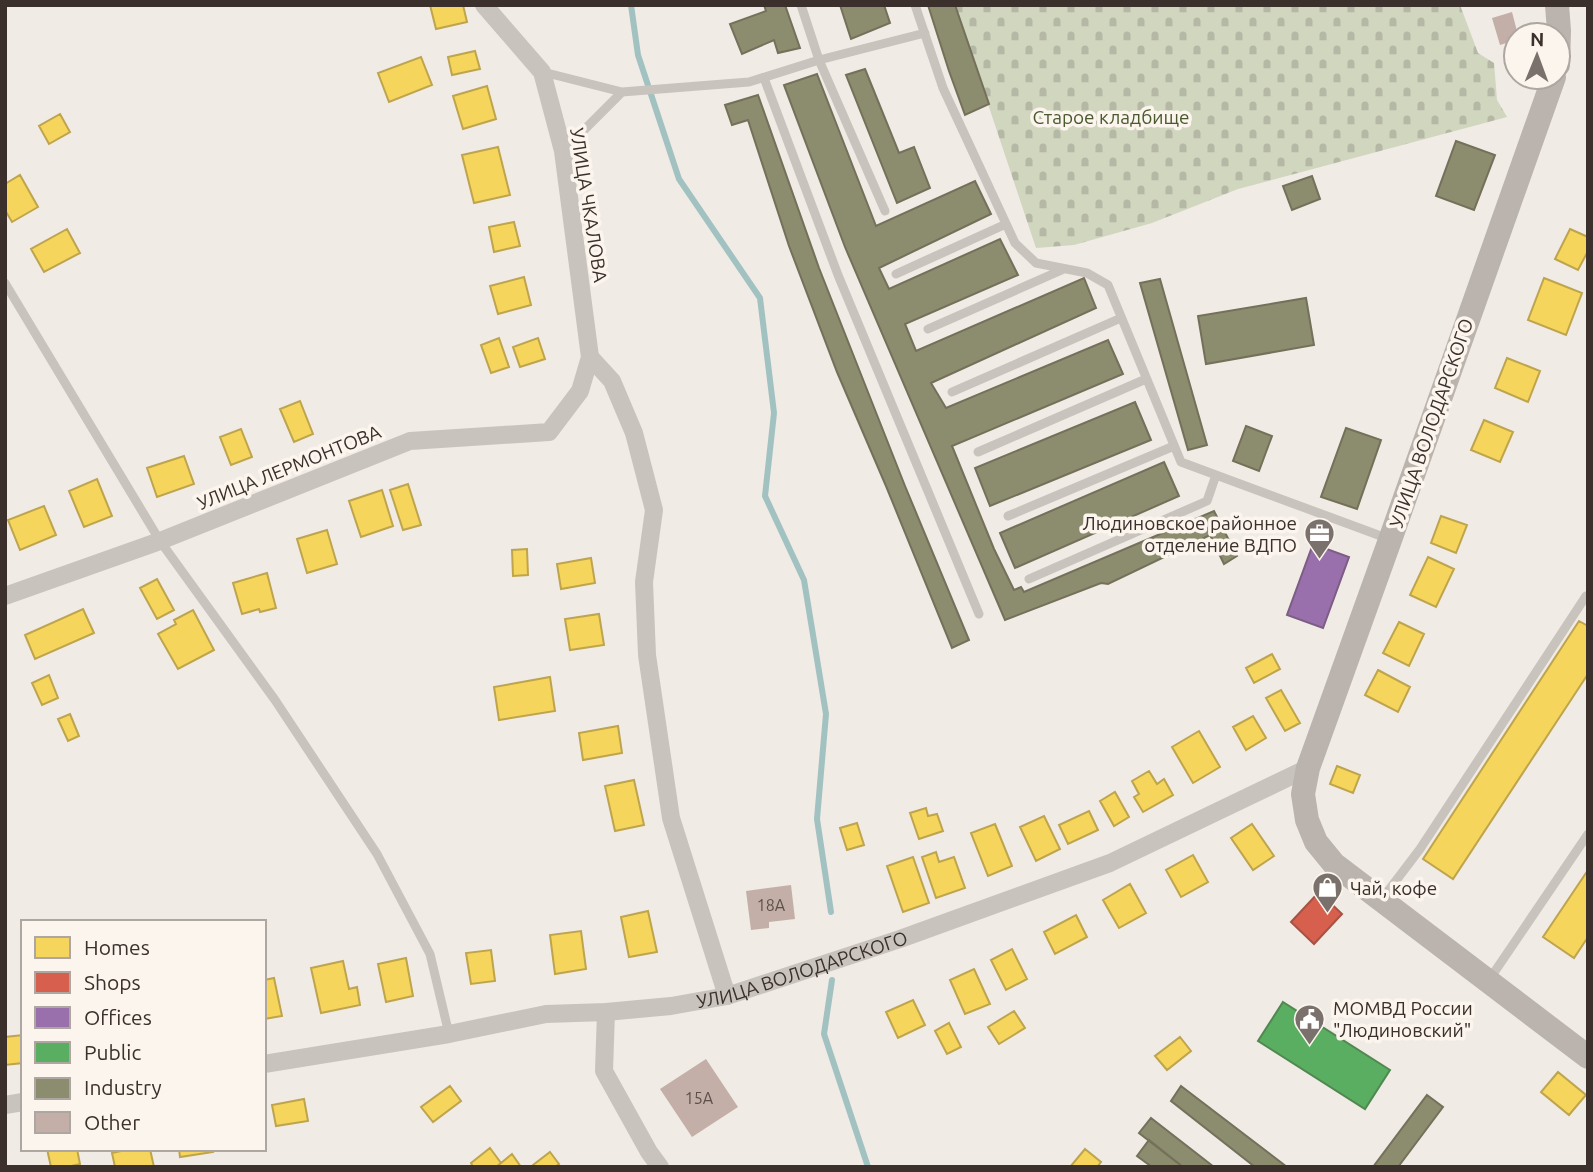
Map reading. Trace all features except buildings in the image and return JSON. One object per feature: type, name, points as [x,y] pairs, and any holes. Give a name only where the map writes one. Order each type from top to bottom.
[{"type":"street","name":"УЛИЦА ЧКАЛОВА","points":[[484,5],[542,72],[563,151],[590,357],[580,391]]},
{"type":"street","name":"УЛИЦА ВОЛОДАРСКОГО","points":[[1549,91],[1308,768],[1303,794],[1307,820],[1315,842],[1334,864],[1588,1057]]},
{"type":"street","points":[[590,357],[611,381],[634,433],[654,510],[644,582],[647,655],[671,818],[727,996]]},
{"type":"street","name":"УЛИЦА ЛЕРМОНТОВА","points":[[5,596],[160,541],[410,441],[549,432],[580,391]]},
{"type":"street","name":"УЛИЦА ВОЛОДАРСКОГО","points":[[266,1063],[449,1034],[546,1014],[671,1006],[727,996],[900,939],[1110,863],[1308,768]]},
{"type":"street","points":[[606,1012],[604,1071],[660,1167]]},
{"type":"lane","points":[[801,5],[819,60],[886,211]]},
{"type":"lane","points":[[915,5],[943,88],[1015,243],[1036,263],[1087,272],[1108,285],[1181,462],[1390,540]]},
{"type":"lane","points":[[542,72],[622,92],[749,82],[819,60],[925,33]]},
{"type":"lane","points":[[764,78],[838,275],[979,614]]},
{"type":"lane","points":[[563,151],[622,92]]},
{"type":"lane","points":[[896,274],[1006,224]]},
{"type":"lane","points":[[928,330],[1065,269]]},
{"type":"lane","points":[[5,283],[160,541],[275,700],[377,854],[430,954],[449,1034]]},
{"type":"lane","points":[[952,392],[1121,318]]},
{"type":"lane","points":[[978,452],[1146,379]]},
{"type":"lane","points":[[1008,516],[1174,446]]},
{"type":"lane","points":[[1029,579],[1207,501],[1216,475]]},
{"type":"lane","points":[[1381,901],[1420,849],[1586,596]]},
{"type":"lane","points":[[1488,982],[1588,834]]},
{"type":"green space","name":"Старое кладбище","points":[[955,5],[1460,5],[1478,53],[1494,63],[1497,100],[1507,117],[1238,189],[1152,223],[1074,245],[1036,248]]},
{"type":"waterway","points":[[631,5],[638,55],[679,179],[760,298],[774,413],[765,496],[804,580],[826,714],[817,819],[831,912]]},
{"type":"waterway","points":[[832,980],[824,1034],[868,1167]]},
{"type":"place","name":"Людиновское районное отделение ВДПО","points":[[1320,561]]},
{"type":"place","name":"Чай, кофе","points":[[1327,915]]},
{"type":"place","name":"МОМВД России \"Людиновский\"","points":[[1310,1046]]}]
